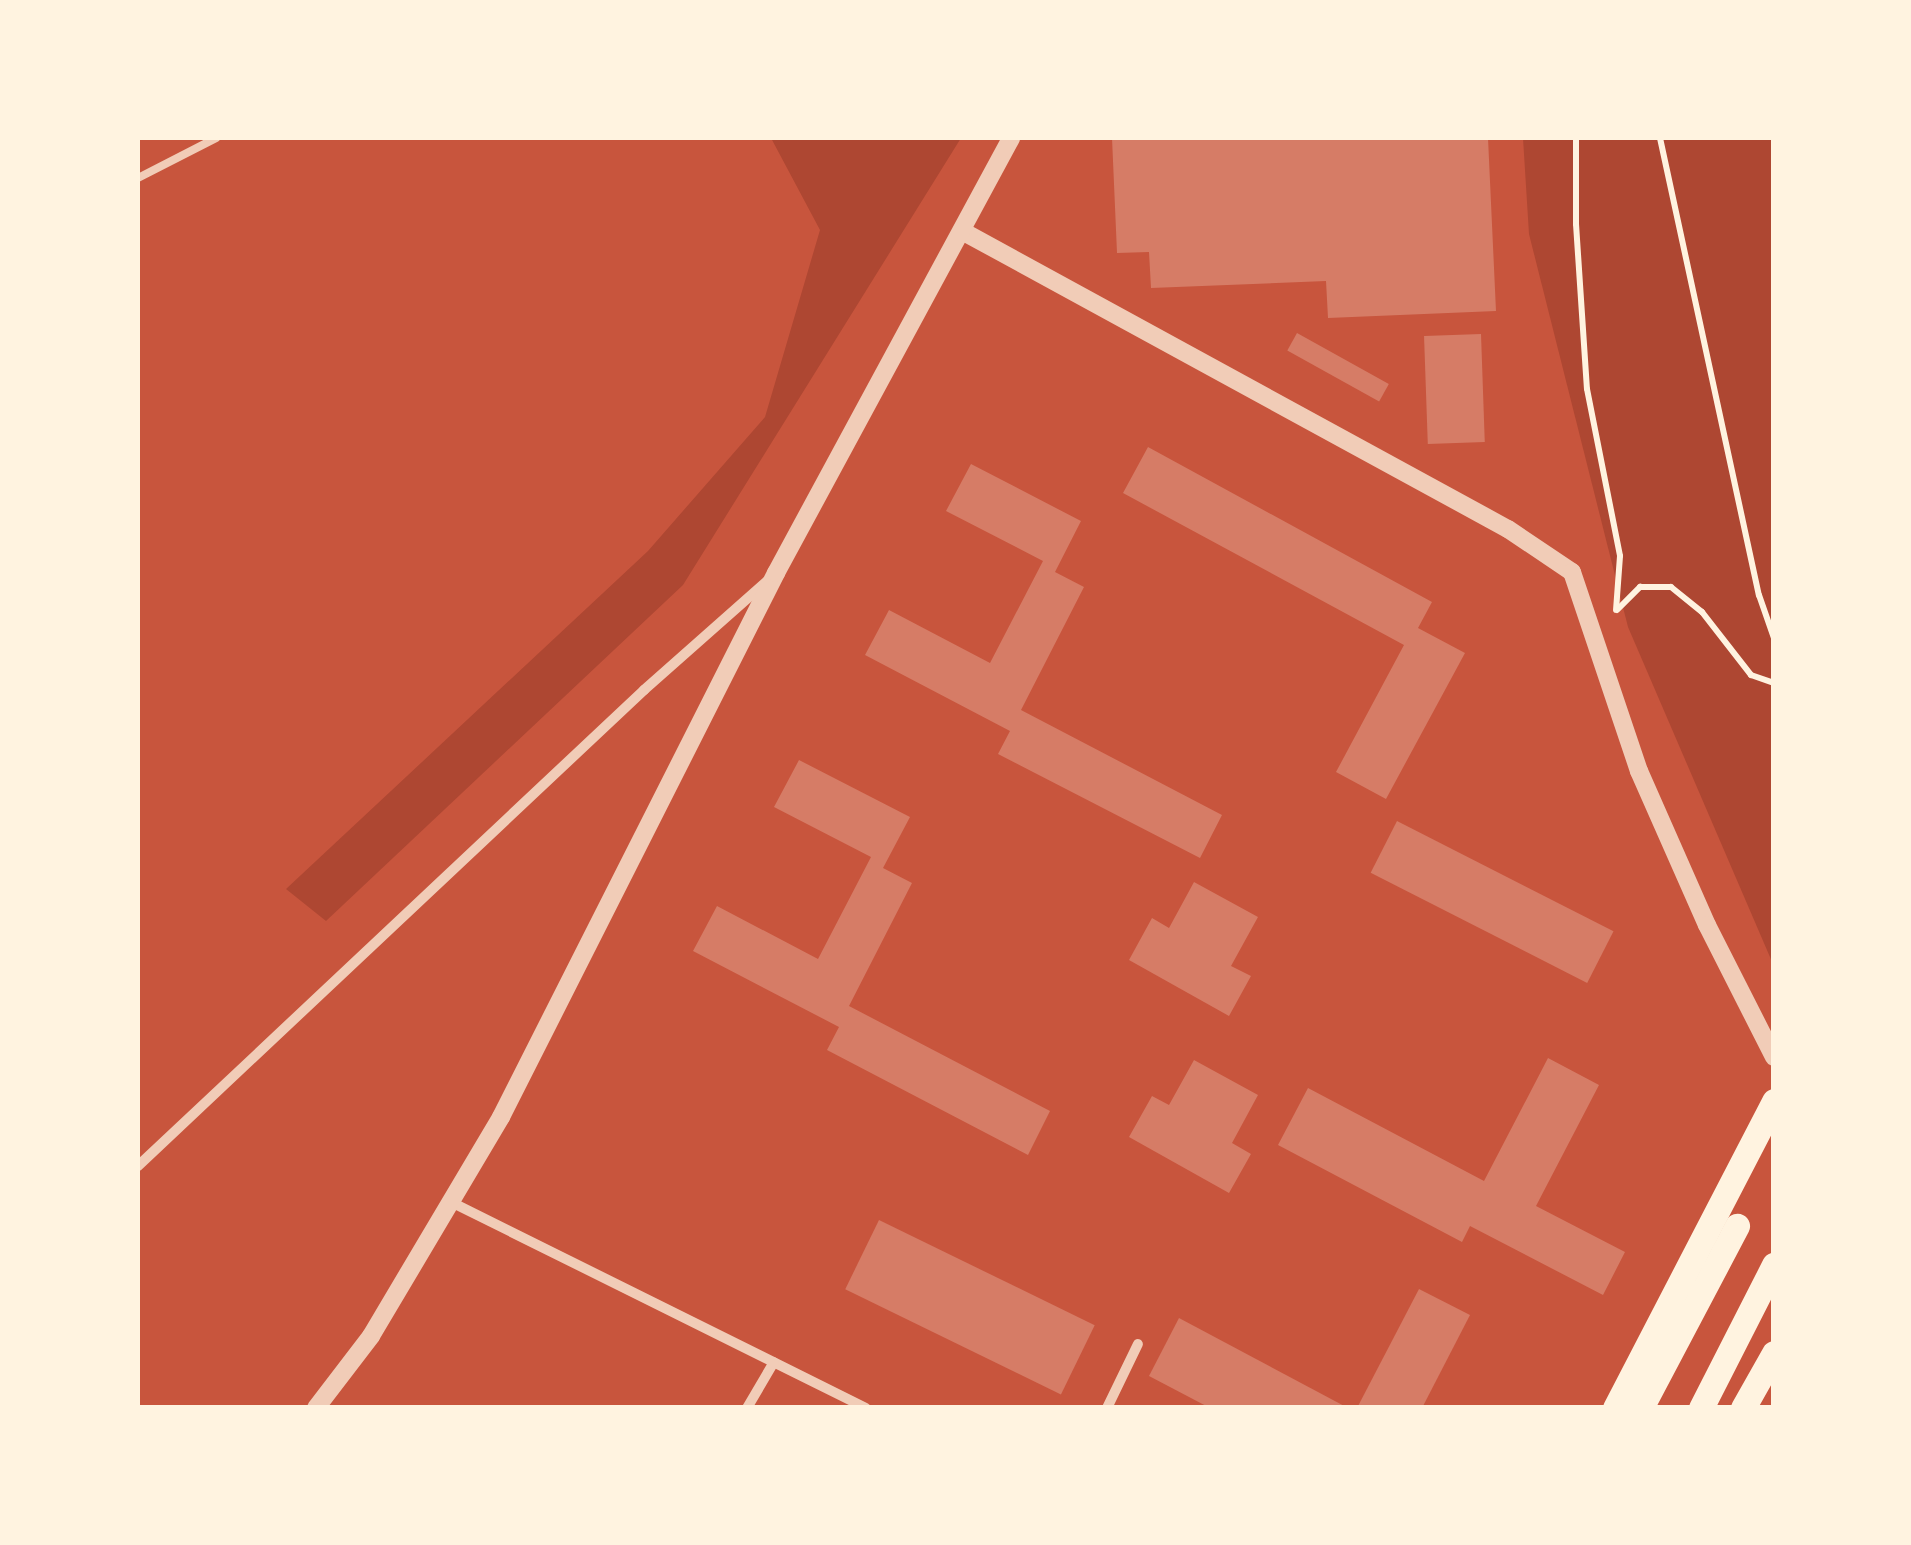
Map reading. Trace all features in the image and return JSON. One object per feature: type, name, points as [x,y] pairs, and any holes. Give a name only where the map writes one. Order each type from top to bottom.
[{"type":"main road","points":[[1615,1408],[1774,1101]]},
{"type":"main road","points":[[1641,1408],[1737,1226]]},
{"type":"main road","points":[[1701,1408],[1774,1264]]},
{"type":"main road","points":[[1744,1408],[1774,1353]]},
{"type":"street","points":[[316,1408],[371,1336],[502,1118],[776,574],[1011,138]]},
{"type":"street","points":[[962,231],[1508,529],[1572,572],[1639,770],[1707,925],[1774,1058]]},
{"type":"street","points":[[138,1166],[644,690],[776,574]]},
{"type":"street","points":[[451,1202],[866,1408]]},
{"type":"street","points":[[1106,1408],[1138,1344]]},
{"type":"street","points":[[747,1408],[774,1362]]},
{"type":"lane","points":[[138,178],[216,138]]},
{"type":"path","points":[[1576,138],[1576,224],[1587,389],[1620,556],[1616,610],[1640,587],[1671,587],[1702,612],[1751,674],[1774,683]]},
{"type":"path","points":[[1660,138],[1759,595],[1774,638]]},
{"type":"shaded area","points":[[771,138],[961,138],[683,585],[326,921],[286,889],[648,551],[765,417],[820,230]]},
{"type":"shaded area","points":[[1523,138],[1773,138],[1773,964],[1628,627],[1529,234]]},
{"type":"building","points":[[1112,138],[1488,138],[1496,311],[1328,318],[1326,281],[1151,288],[1149,252],[1117,253]]},
{"type":"building","points":[[1297,333],[1389,384],[1379,401],[1287,350]]},
{"type":"building","points":[[1481,334],[1485,442],[1428,444],[1424,336]]},
{"type":"building","points":[[1148,447],[1432,602],[1418,628],[1465,653],[1386,799],[1336,772],[1404,645],[1123,493]]},
{"type":"building","points":[[971,464],[1081,521],[1055,572],[1084,587],[1021,710],[1222,815],[1200,858],[998,754],[1010,731],[865,655],[889,610],[990,663],[1043,561],[946,511]]},
{"type":"building","points":[[799,760],[910,817],[883,868],[912,883],[849,1006],[1050,1111],[1028,1155],[827,1050],[839,1027],[693,951],[717,906],[818,959],[871,857],[774,807]]},
{"type":"building","points":[[1397,821],[1614,931],[1587,983],[1371,873]]},
{"type":"building","points":[[1194,882],[1258,917],[1231,966],[1251,976],[1229,1016],[1129,960],[1152,918],[1169,928]]},
{"type":"building","points":[[1548,1058],[1599,1085],[1536,1206],[1625,1252],[1603,1295],[1470,1226],[1462,1242],[1278,1145],[1308,1088],[1484,1181]]},
{"type":"building","points":[[1194,1060],[1258,1095],[1232,1143],[1251,1154],[1229,1193],[1129,1137],[1152,1096],[1169,1105]]},
{"type":"building","points":[[879,1220],[1095,1325],[1061,1394],[845,1289]]},
{"type":"building","points":[[1419,1289],[1470,1315],[1422,1408],[1357,1408]]},
{"type":"building","points":[[1179,1318],[1348,1408],[1210,1408],[1149,1376]]}]
